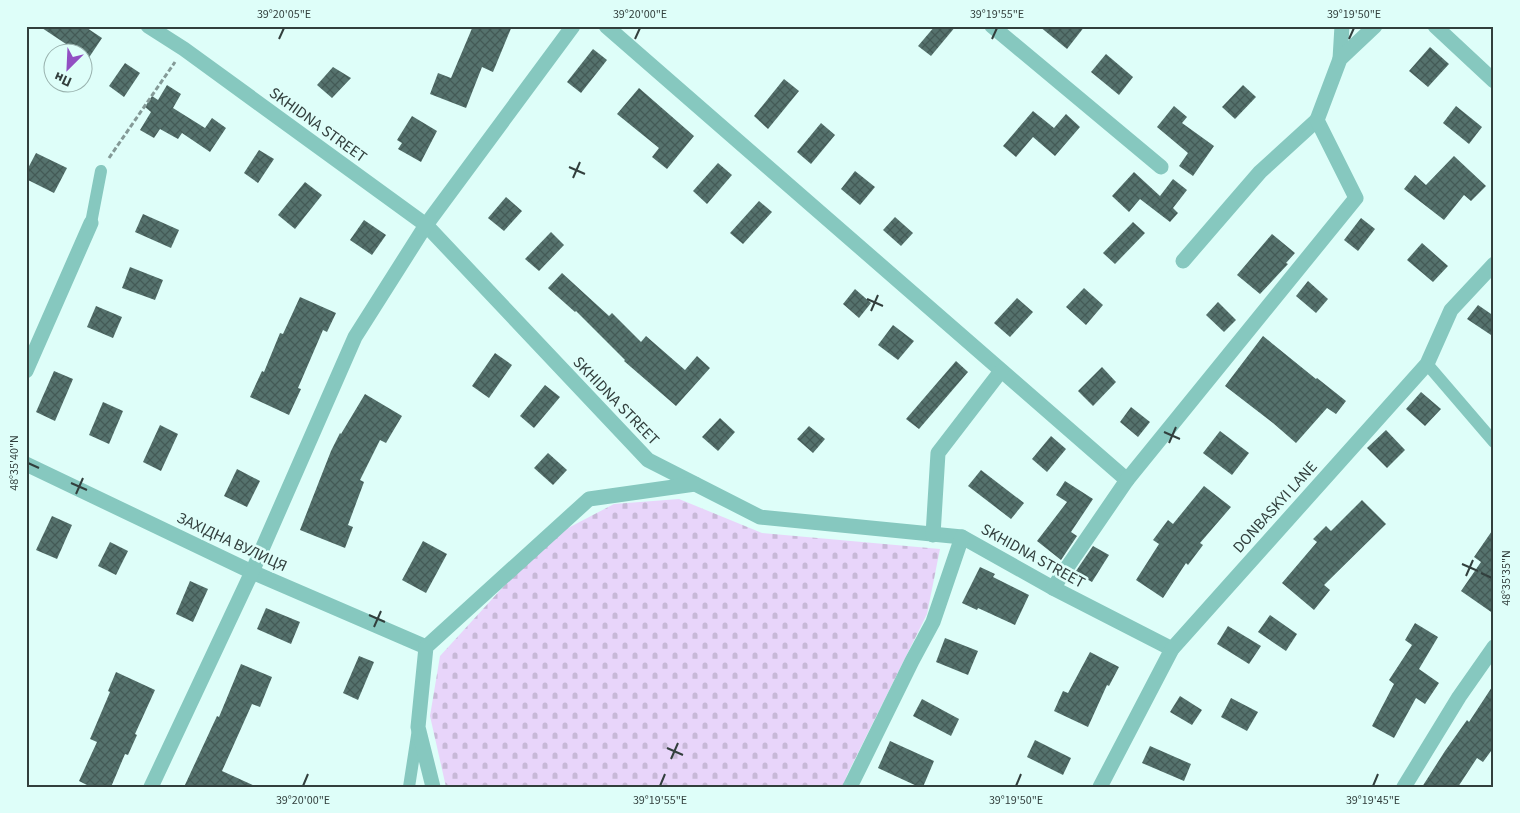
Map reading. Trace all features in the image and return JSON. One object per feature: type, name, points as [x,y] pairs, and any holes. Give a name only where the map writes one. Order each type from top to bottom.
[{"type":"street","name":"SKHIDNA STREET","points":[[148,26],[184,48],[426,225],[648,460],[760,517],[962,537],[1053,588],[1172,650]]},
{"type":"street","points":[[151,787],[252,572],[355,337],[426,225],[573,26]]},
{"type":"street","points":[[606,26],[1127,480]]},
{"type":"street","points":[[992,26],[1162,167]]},
{"type":"street","points":[[1183,261],[1260,172],[1317,120],[1340,59],[1342,26]]},
{"type":"street","points":[[1340,59],[1375,26]]},
{"type":"street","points":[[1435,26],[1494,81]]},
{"type":"street","points":[[1053,588],[1127,480],[1356,198],[1317,120]]},
{"type":"street","points":[[26,372],[91,223]]},
{"type":"street","name":"DONBASKYI LANE","points":[[1100,787],[1172,650],[1428,364],[1451,310],[1494,264]]},
{"type":"street","points":[[933,535],[938,453],[1001,371]]},
{"type":"street","name":"ЗАХІДНА ВУЛИЦЯ","points":[[26,464],[252,572],[426,647]]},
{"type":"street","points":[[434,787],[418,727],[426,647],[589,499],[695,484]]},
{"type":"street","points":[[850,787],[932,622],[962,537]]},
{"type":"street","points":[[1404,787],[1459,697],[1494,647]]},
{"type":"lane","points":[[91,223],[101,171]]},
{"type":"lane","points":[[1428,364],[1494,442]]},
{"type":"lane","points":[[409,787],[418,727]]},
{"type":"path","points":[[101,171],[184,48]]},
{"type":"green space","points":[[679,499],[762,533],[940,549],[927,614],[847,775],[843,787],[446,787],[430,716],[440,656],[547,539],[614,504]]},
{"type":"building","points":[[39,26],[84,26],[102,38],[92,53],[92,42],[63,42]]},
{"type":"building","points":[[473,26],[512,26],[493,72],[482,67],[466,108],[430,94],[438,73],[451,78]]},
{"type":"building","points":[[935,26],[956,26],[931,56],[918,46]]},
{"type":"building","points":[[1039,26],[1085,26],[1067,49]]},
{"type":"building","points":[[1430,47],[1449,64],[1428,87],[1409,71]]},
{"type":"building","points":[[593,49],[607,60],[581,93],[567,82]]},
{"type":"building","points":[[1106,54],[1133,77],[1119,95],[1091,72]]},
{"type":"building","points":[[125,63],[140,73],[124,97],[109,86]]},
{"type":"building","points":[[333,67],[351,78],[332,98],[317,85]]},
{"type":"building","points":[[784,79],[799,91],[768,129],[754,116]]},
{"type":"building","points":[[167,85],[181,94],[173,108],[205,128],[212,118],[226,128],[210,152],[182,133],[178,139],[160,129],[154,138],[140,130],[151,112],[145,107],[152,96],[158,100]]},
{"type":"building","points":[[1243,85],[1256,97],[1235,119],[1222,107]]},
{"type":"building","points":[[639,88],[694,136],[667,169],[652,157],[659,148],[617,114]]},
{"type":"building","points":[[1174,106],[1187,117],[1182,123],[1214,146],[1193,176],[1179,166],[1188,153],[1157,127]]},
{"type":"building","points":[[1456,106],[1482,127],[1469,144],[1443,123]]},
{"type":"building","points":[[1033,111],[1054,128],[1066,114],[1080,127],[1055,156],[1033,137],[1016,157],[1003,146]]},
{"type":"building","points":[[412,116],[437,131],[421,162],[398,149],[402,143],[397,140]]},
{"type":"building","points":[[821,123],[835,135],[811,164],[797,152]]},
{"type":"building","points":[[259,150],[274,159],[258,183],[244,173]]},
{"type":"building","points":[[36,153],[67,168],[54,193],[26,179],[26,172]]},
{"type":"building","points":[[1454,156],[1486,186],[1471,201],[1464,195],[1444,220],[1404,189],[1415,175],[1426,185]]},
{"type":"building","points":[[718,163],[732,175],[707,204],[693,191]]},
{"type":"building","points":[[855,171],[875,187],[860,205],[841,189]]},
{"type":"building","points":[[1134,172],[1160,196],[1173,179],[1187,190],[1173,208],[1178,213],[1170,222],[1140,199],[1129,212],[1112,196]]},
{"type":"building","points":[[305,182],[322,195],[295,229],[278,215]]},
{"type":"building","points":[[506,197],[522,211],[504,231],[488,218]]},
{"type":"building","points":[[759,201],[772,212],[743,244],[730,233]]},
{"type":"building","points":[[143,214],[179,230],[171,248],[135,232]]},
{"type":"building","points":[[895,217],[913,233],[901,246],[883,230]]},
{"type":"building","points":[[1361,218],[1375,229],[1358,251],[1344,240]]},
{"type":"building","points":[[364,220],[386,235],[372,255],[350,240]]},
{"type":"building","points":[[1133,222],[1145,233],[1115,264],[1103,253]]},
{"type":"building","points":[[551,232],[564,245],[539,271],[525,259]]},
{"type":"building","points":[[1272,234],[1295,253],[1286,263],[1288,264],[1260,294],[1237,275]]},
{"type":"building","points":[[1422,243],[1448,266],[1433,282],[1407,260]]},
{"type":"building","points":[[130,267],[163,280],[155,300],[122,288]]},
{"type":"building","points":[[562,273],[609,316],[612,313],[641,342],[646,336],[685,370],[697,356],[710,368],[676,406],[624,361],[576,311],[548,288]]},
{"type":"building","points":[[1308,281],[1328,299],[1316,313],[1296,296]]},
{"type":"building","points":[[1084,288],[1103,305],[1086,325],[1066,307]]},
{"type":"building","points":[[855,289],[871,303],[859,318],[843,304]]},
{"type":"building","points":[[300,297],[336,313],[327,332],[323,330],[298,388],[301,389],[289,415],[250,397],[262,371],[264,372],[280,333],[283,334]]},
{"type":"building","points":[[1017,298],[1033,312],[1010,337],[994,323]]},
{"type":"building","points":[[1218,302],[1236,320],[1224,332],[1206,315]]},
{"type":"building","points":[[1478,305],[1494,316],[1494,337],[1467,319]]},
{"type":"building","points":[[96,306],[122,317],[113,338],[87,327]]},
{"type":"building","points":[[893,325],[914,341],[898,360],[878,345]]},
{"type":"building","points":[[1263,336],[1346,401],[1336,414],[1327,408],[1296,443],[1225,386]]},
{"type":"building","points":[[495,353],[512,365],[489,398],[472,386]]},
{"type":"building","points":[[956,361],[968,372],[919,429],[906,419]]},
{"type":"building","points":[[1102,367],[1116,382],[1093,406],[1078,391]]},
{"type":"building","points":[[54,371],[73,379],[55,421],[36,412]]},
{"type":"building","points":[[545,385],[560,397],[534,428],[520,416]]},
{"type":"building","points":[[1421,392],[1441,409],[1425,426],[1406,409]]},
{"type":"building","points":[[365,394],[402,416],[386,443],[380,440],[360,480],[364,482],[348,525],[353,527],[345,548],[300,530],[331,451]]},
{"type":"building","points":[[103,402],[123,411],[109,444],[89,435]]},
{"type":"building","points":[[1131,407],[1150,422],[1138,437],[1120,422]]},
{"type":"building","points":[[720,418],[735,432],[718,451],[702,437]]},
{"type":"building","points":[[160,425],[178,434],[161,471],[143,462]]},
{"type":"building","points":[[809,426],[825,439],[813,453],[797,439]]},
{"type":"building","points":[[1386,430],[1405,450],[1387,468],[1367,448]]},
{"type":"building","points":[[1220,431],[1249,453],[1232,475],[1203,453]]},
{"type":"building","points":[[1051,436],[1066,449],[1047,472],[1032,459]]},
{"type":"building","points":[[548,453],[567,470],[553,485],[534,468]]},
{"type":"building","points":[[237,469],[260,481],[247,507],[224,496]]},
{"type":"building","points":[[981,470],[1024,503],[1011,519],[968,486]]},
{"type":"building","points":[[1065,481],[1093,499],[1071,532],[1077,536],[1061,560],[1037,541],[1067,502],[1056,495]]},
{"type":"building","points":[[1204,486],[1231,507],[1200,543],[1203,545],[1188,565],[1186,563],[1163,598],[1136,580],[1159,544],[1153,540],[1168,520],[1173,524]]},
{"type":"building","points":[[1362,500],[1386,524],[1324,585],[1330,590],[1314,610],[1282,583],[1317,542],[1313,539],[1326,526],[1331,531]]},
{"type":"building","points":[[52,516],[72,525],[57,559],[36,550]]},
{"type":"building","points":[[1494,528],[1494,614],[1461,591],[1481,562],[1474,557]]},
{"type":"building","points":[[423,541],[447,554],[426,593],[402,580]]},
{"type":"building","points":[[110,542],[128,551],[116,575],[98,566]]},
{"type":"building","points":[[1093,546],[1109,555],[1092,582],[1076,573],[1076,571]]},
{"type":"building","points":[[980,567],[995,574],[993,577],[1029,595],[1015,625],[978,608],[977,610],[962,603]]},
{"type":"building","points":[[190,581],[208,589],[193,622],[176,614]]},
{"type":"building","points":[[266,608],[300,622],[291,644],[257,629]]},
{"type":"building","points":[[1270,615],[1297,634],[1286,651],[1258,632]]},
{"type":"building","points":[[1415,623],[1438,637],[1419,669],[1439,683],[1425,704],[1416,698],[1394,738],[1372,726],[1394,684],[1389,680],[1412,645],[1405,640]]},
{"type":"building","points":[[1228,626],[1261,646],[1249,664],[1217,644]]},
{"type":"building","points":[[945,638],[978,651],[968,675],[936,662]]},
{"type":"building","points":[[1090,652],[1119,667],[1109,686],[1107,685],[1088,727],[1054,711],[1063,691],[1068,693]]},
{"type":"building","points":[[359,656],[374,662],[358,700],[343,693]]},
{"type":"building","points":[[241,664],[272,677],[260,707],[252,704],[222,771],[257,787],[184,787],[217,716],[219,717]]},
{"type":"building","points":[[116,672],[155,690],[135,734],[137,735],[128,755],[125,754],[111,787],[91,787],[79,781],[97,742],[90,739],[110,692],[108,691]]},
{"type":"building","points":[[1494,684],[1494,747],[1483,762],[1477,758],[1458,787],[1422,787],[1445,751],[1467,720],[1469,722]]},
{"type":"building","points":[[1180,696],[1202,710],[1192,725],[1170,712]]},
{"type":"building","points":[[1231,698],[1258,712],[1247,731],[1221,717]]},
{"type":"building","points":[[922,699],[959,719],[951,736],[913,716]]},
{"type":"building","points":[[1035,740],[1071,758],[1063,775],[1027,757]]},
{"type":"building","points":[[890,741],[934,761],[923,787],[919,787],[878,768]]},
{"type":"building","points":[[1150,746],[1191,764],[1184,781],[1142,763]]}]
